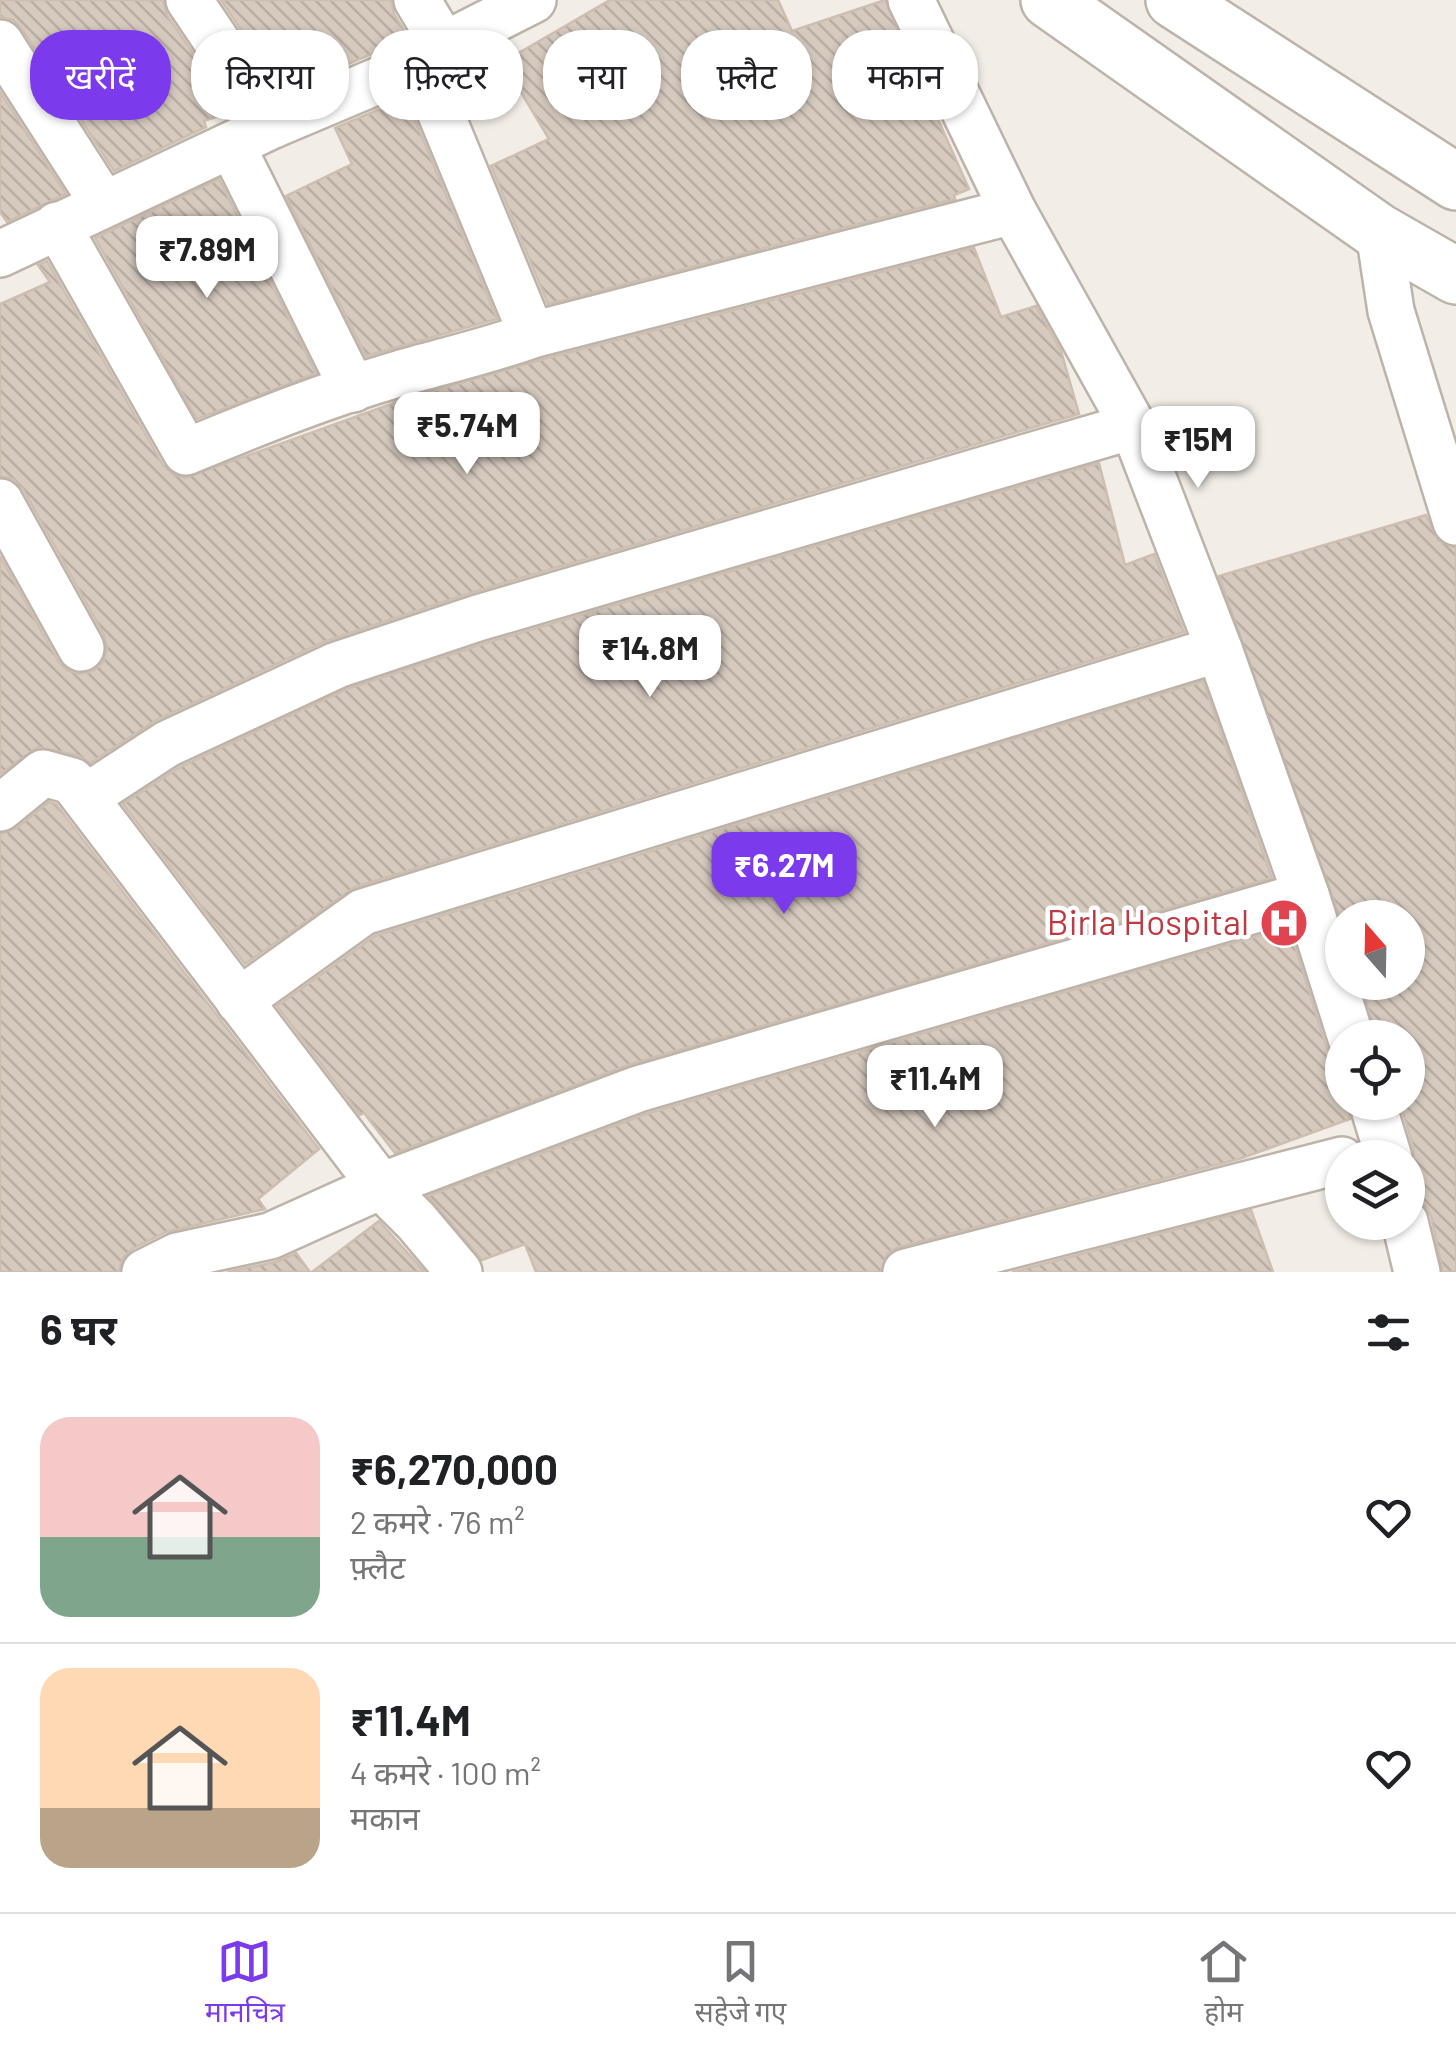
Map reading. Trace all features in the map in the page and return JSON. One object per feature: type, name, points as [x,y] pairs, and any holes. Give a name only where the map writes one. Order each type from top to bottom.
[{"type":"street","points":[[189,0],[273,125]]},
{"type":"street","points":[[417,0],[425,30]]},
{"type":"street","points":[[477,30],[533,0]]},
{"type":"street","points":[[911,0],[1013,212],[1133,426],[1219,649],[1306,894],[1345,1020]]},
{"type":"street","points":[[1049,0],[1379,232],[1456,276]]},
{"type":"street","points":[[1174,0],[1456,182]]},
{"type":"street","points":[[0,43],[104,203]]},
{"type":"street","points":[[0,254],[57,224],[369,82]]},
{"type":"street","points":[[455,120],[532,335]]},
{"type":"street","points":[[232,146],[353,389]]},
{"type":"street","points":[[57,224],[186,452],[312,401],[532,335],[1013,212]]},
{"type":"street","points":[[1379,232],[1390,312],[1456,522]]},
{"type":"street","points":[[86,797],[167,744],[337,664],[478,618],[1133,426]]},
{"type":"street","points":[[0,502],[81,648]]},
{"type":"street","points":[[240,1001],[363,912],[1219,649]]},
{"type":"street","points":[[0,808],[43,772],[72,781],[381,1186],[416,1220],[458,1272]]},
{"type":"street","points":[[170,1267],[270,1236],[381,1186],[638,1088],[1306,894]]},
{"type":"street","points":[[906,1272],[1325,1164]]},
{"type":"street","points":[[1409,1240],[1417,1272]]},
{"type":"building","points":[[0,0],[163,0],[167,15],[191,50],[191,120],[207,120],[206,127],[114,171],[81,120],[171,120],[171,30],[30,30],[30,41],[13,20],[0,17]]},
{"type":"building","points":[[221,0],[391,0],[404,30],[369,30],[369,55],[349,64],[349,30],[241,30]]},
{"type":"building","points":[[610,0],[778,0],[792,30],[681,30],[681,120],[812,120],[812,30],[795,30],[885,0],[898,30],[832,30],[832,120],[938,120],[969,189],[954,195],[955,199],[548,304],[491,166],[549,139],[523,95],[523,50],[543,39],[543,120],[661,120],[661,30],[558,30]]},
{"type":"building","points":[[0,92],[66,194],[7,222],[0,212]]},
{"type":"building","points":[[369,114],[369,120],[415,120],[497,319],[366,356],[286,196],[352,164],[335,128]]},
{"type":"building","points":[[219,179],[316,373],[197,419],[95,238]]},
{"type":"building","points":[[974,248],[1001,317],[1036,306],[1061,351],[1079,414],[470,593],[326,641],[156,720],[90,763],[79,756],[38,747],[0,774],[0,556],[58,661],[67,670],[80,674],[93,671],[103,662],[107,649],[104,635],[23,489],[13,479],[0,476],[0,304],[50,282],[38,265],[47,261],[163,465],[185,478],[405,399],[540,360]]},
{"type":"building","points":[[1099,463],[1125,565],[1154,554],[1184,632],[355,887],[245,964],[123,804],[180,767],[347,689],[486,643]]},
{"type":"building","points":[[1426,515],[1438,540],[1456,548],[1456,1272],[1443,1272],[1431,1216],[1425,1206],[1425,1140],[1411,1140],[1405,1120],[1425,1120],[1425,1020],[1371,1020],[1366,1000],[1425,1000],[1425,900],[1334,900],[1219,576]]},
{"type":"building","points":[[1203,681],[1272,878],[631,1064],[395,1153],[364,1113],[360,1115],[277,1006],[375,936]]},
{"type":"building","points":[[49,802],[56,804],[319,1149],[258,1199],[265,1209],[166,1232],[132,1249],[123,1258],[119,1272],[0,1272],[0,834],[17,828]]},
{"type":"building","points":[[1289,927],[1325,1043],[1325,1120],[1347,1120],[1239,1159],[899,1247],[887,1254],[881,1272],[536,1272],[525,1244],[482,1260],[428,1196],[646,1114]]},
{"type":"building","points":[[1251,1210],[1273,1272],[1012,1272]]},
{"type":"building","points":[[379,1221],[425,1272],[312,1272]]},
{"type":"building","points":[[296,1253],[310,1272],[227,1272],[276,1262]]},
{"type":"place","name":"Birla Hospital","points":[[1284,923]]}]
